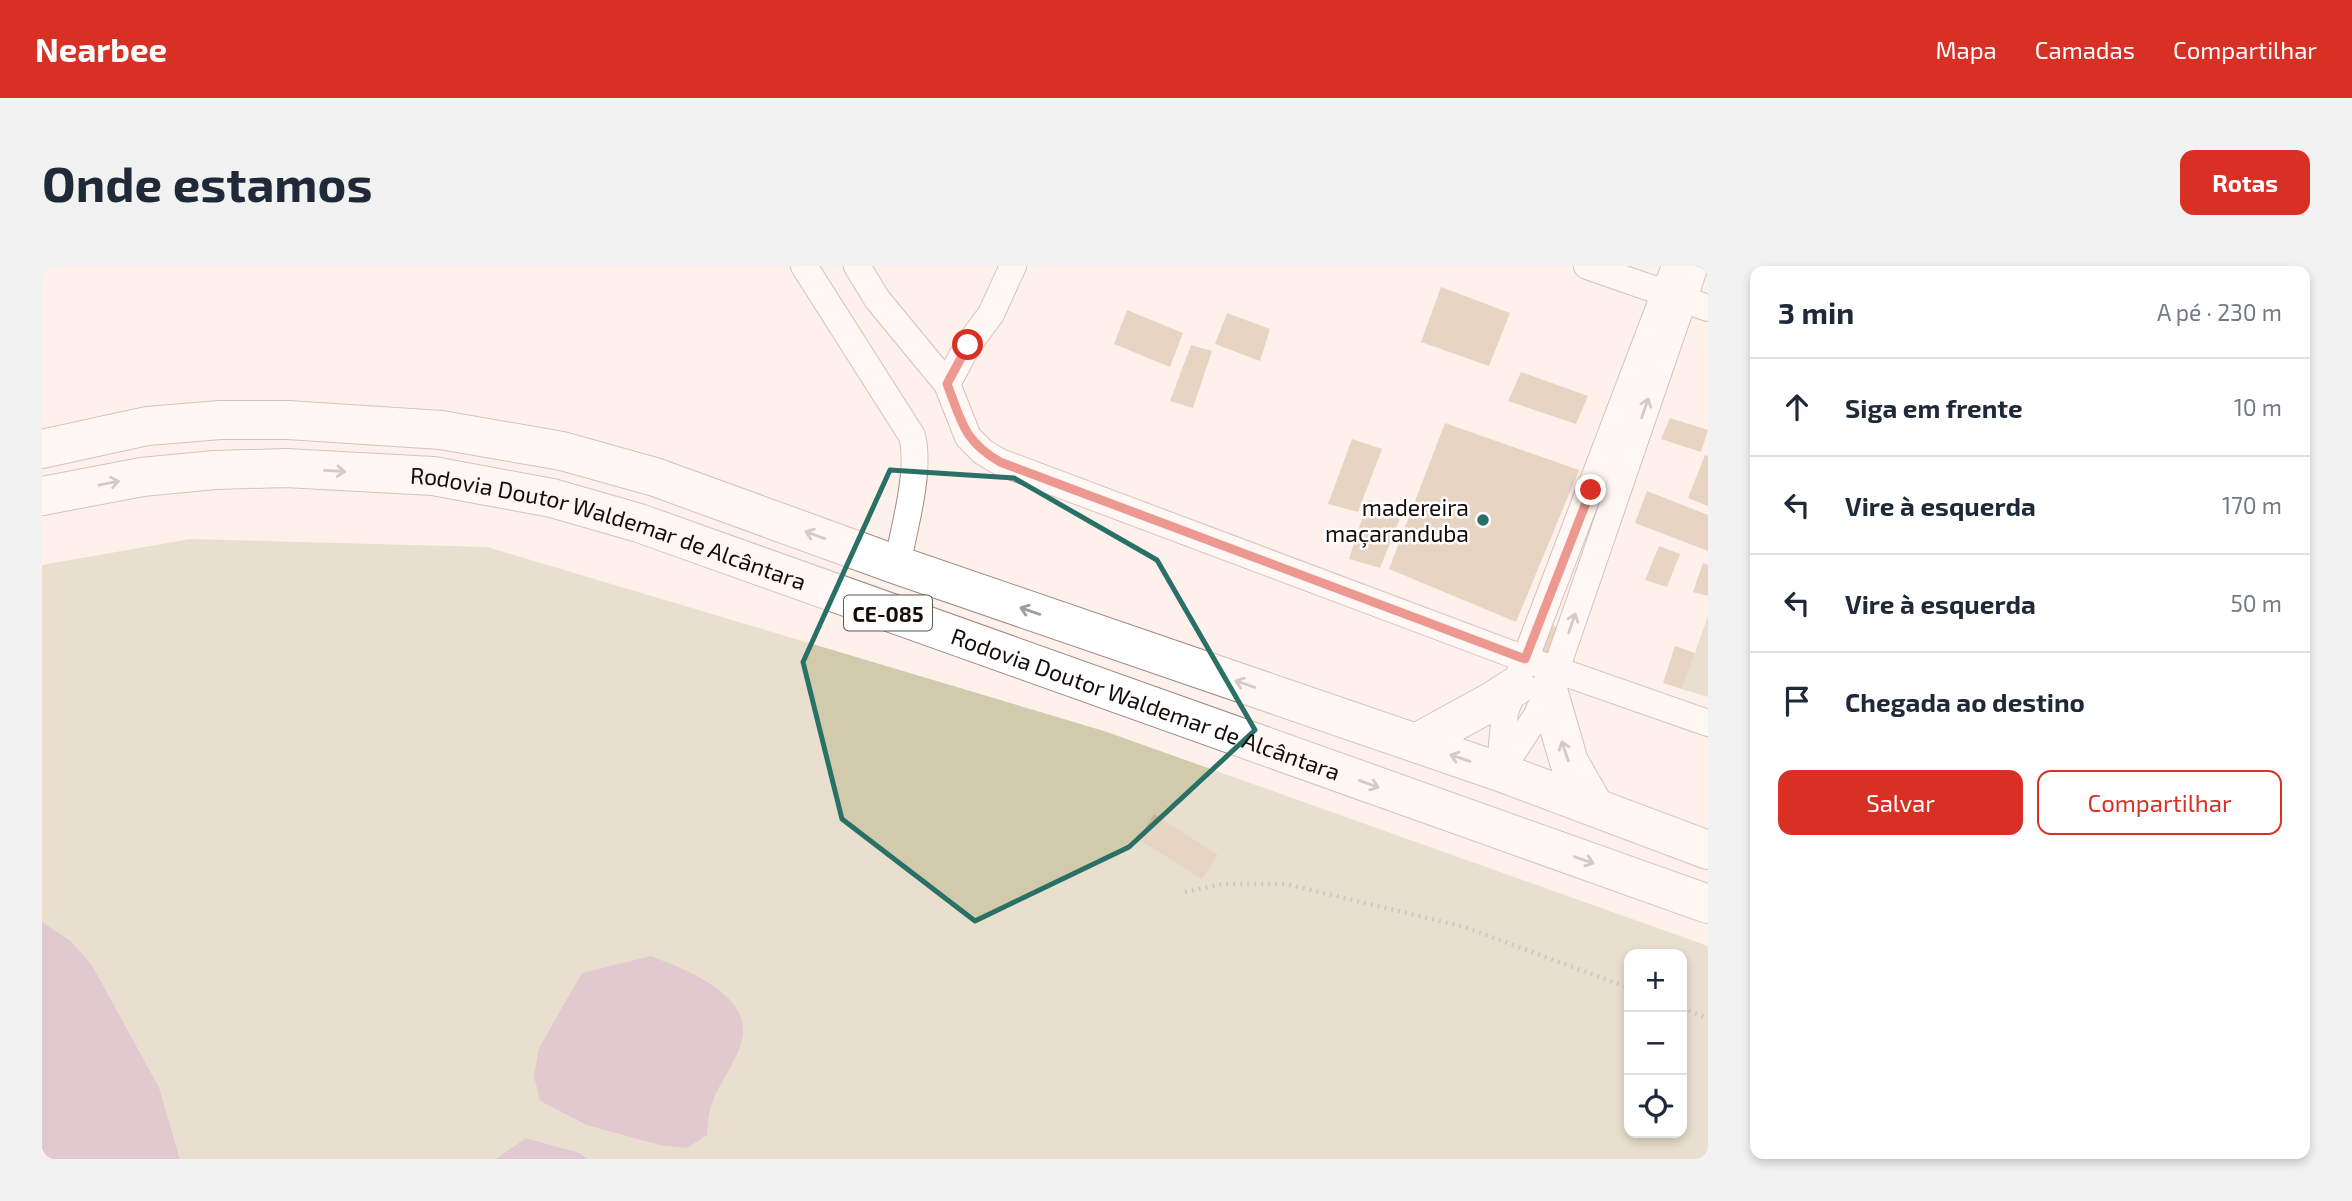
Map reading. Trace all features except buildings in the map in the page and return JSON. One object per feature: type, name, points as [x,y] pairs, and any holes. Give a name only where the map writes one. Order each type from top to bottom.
[{"type":"highway","name":"Rodovia Doutor Waldemar de Alcântara","points":[[42,449],[147,426],[220,420],[288,420],[441,430],[562,451],[655,477],[897,565],[1500,772],[1708,850]]},
{"type":"highway","name":"Rodovia Doutor Waldemar de Alcântara","points":[[42,496],[142,477],[215,470],[286,468],[433,476],[552,498],[639,523],[1708,904]]},
{"type":"highway","points":[[1416,743],[1536,676],[1569,762],[1594,806]]},
{"type":"street","points":[[804,266],[912,436],[916,450],[914,472],[897,565]]},
{"type":"street","points":[[857,266],[877,299],[947,384],[968,437],[983,452],[1000,462],[1536,676],[1708,723]]},
{"type":"street","points":[[947,384],[968,345],[991,314],[1013,266]]},
{"type":"street","points":[[1587,266],[1708,308]]},
{"type":"street","points":[[1500,772],[1537,715],[1536,676],[1673,296],[1675,266]]},
{"type":"street","points":[[1673,296],[1695,266]]},
{"type":"path","points":[[1185,892],[1223,884],[1286,884],[1465,927],[1624,986]]},
{"type":"path","points":[[1687,1010],[1708,1018]]},
{"type":"highlighted area","points":[[890,470],[1014,478],[1157,560],[1255,730],[1129,847],[975,921],[842,819],[803,662]]},
{"type":"shaded area","points":[[190,539],[487,547],[1104,731],[1708,946],[1708,1159],[589,1159],[577,1152],[526,1138],[495,1159],[180,1159],[159,1087],[92,965],[71,941],[42,922],[42,565]],"holes":[[[742,1039],[711,1105],[659,1145],[586,1125],[540,1101]]]},
{"type":"shaded area","points":[[1708,616],[1708,697],[1682,689]]},
{"type":"shaded area","points":[[42,922],[71,941],[92,965],[159,1087],[180,1159],[42,1159]]},
{"type":"shaded area","points":[[651,956],[681,968],[713,986],[737,1009],[743,1024],[740,1048],[711,1108],[707,1135],[687,1148],[659,1145],[586,1125],[540,1101],[534,1076],[539,1048],[582,973]]},
{"type":"shaded area","points":[[526,1138],[577,1152],[589,1159],[495,1159]]},
{"type":"place","name":"madereira maçaranduba","points":[[1483,520]]},
{"type":"route","points":[[968,345],[947,384],[968,437],[983,452],[1000,462],[1525,659],[1591,490]]}]
